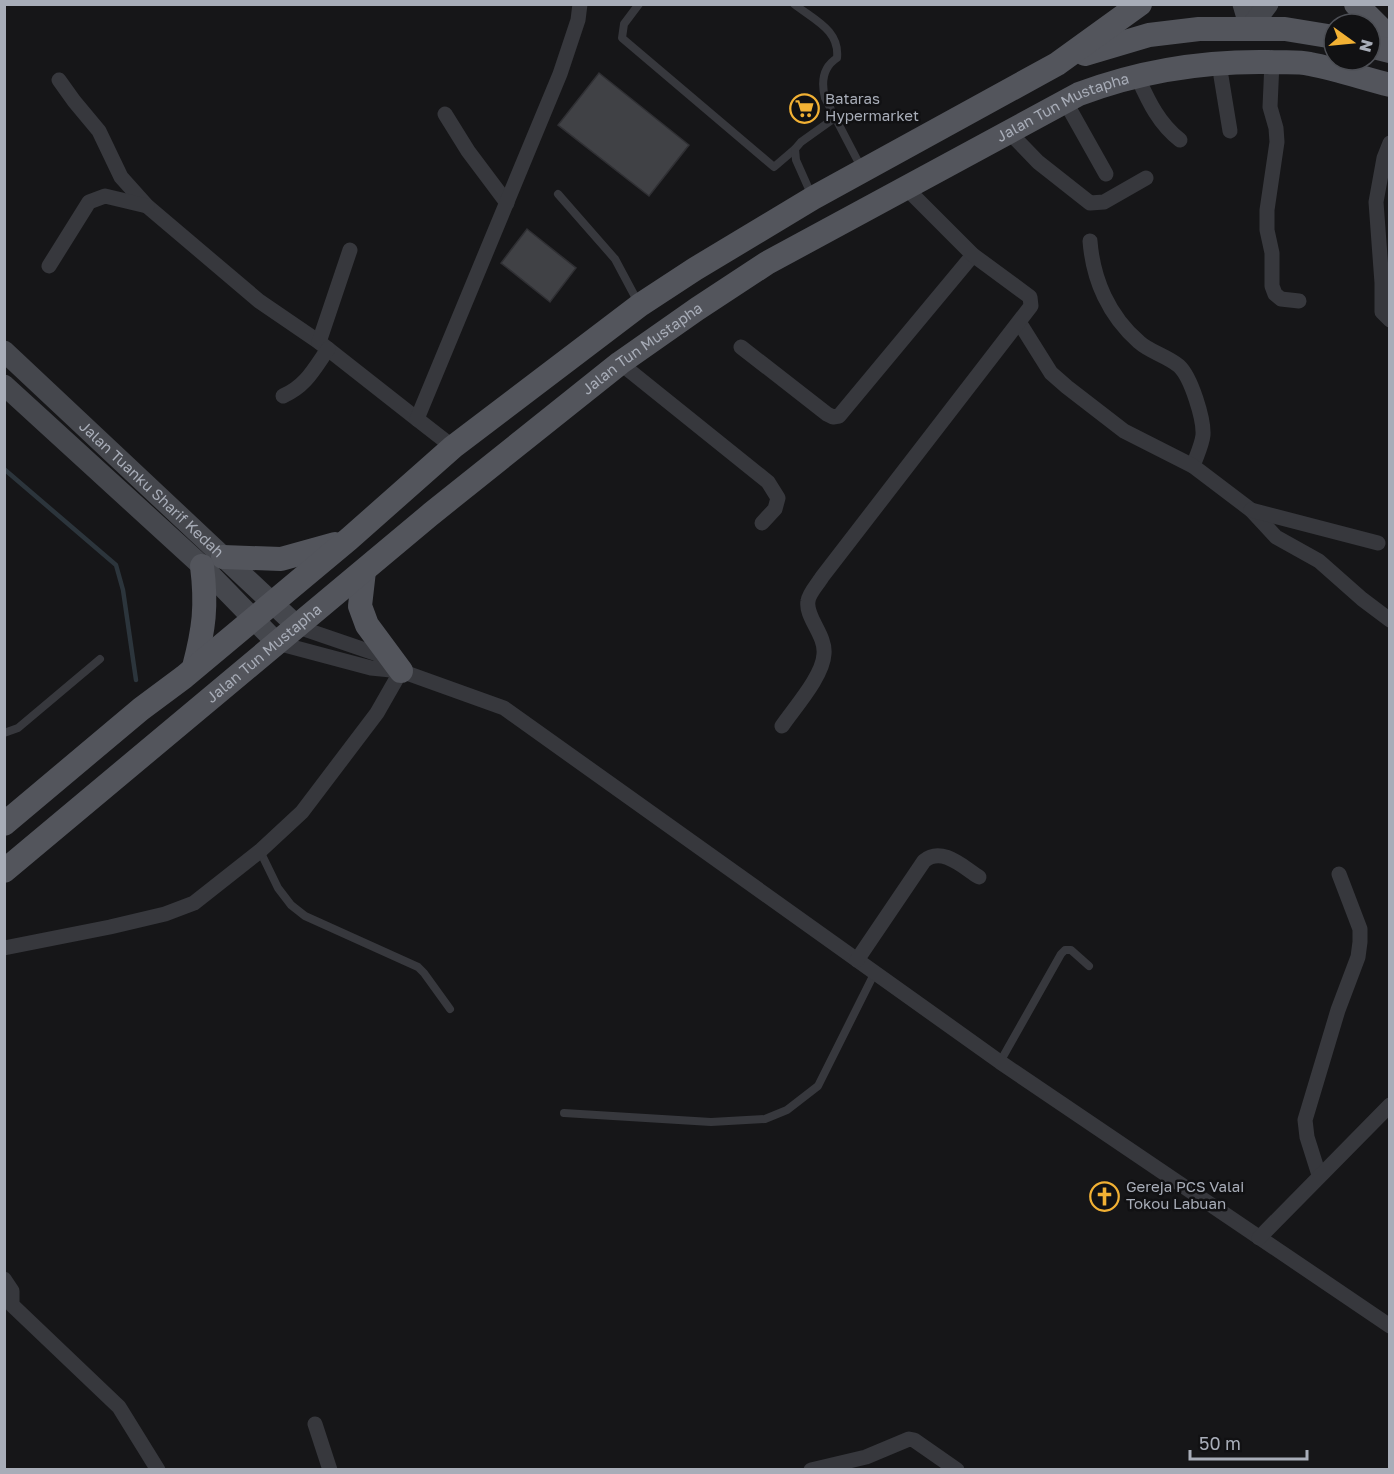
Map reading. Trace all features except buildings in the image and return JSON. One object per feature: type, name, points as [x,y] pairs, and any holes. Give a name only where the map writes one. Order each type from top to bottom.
[{"type":"main road","points":[[4,824],[349,539],[453,447],[640,305],[695,269],[862,169],[1057,64],[1140,4]]},
{"type":"main road","points":[[1243,4],[1250,28],[1307,63]]},
{"type":"main road","points":[[1209,65],[1250,28],[1268,4]]},
{"type":"main road","points":[[1356,4],[1389,38]]},
{"type":"main road","points":[[1057,64],[1113,44],[1149,35],[1199,29],[1285,29],[1322,35]]},
{"type":"main road","name":"Jalan Tun Mustapha","points":[[4,871],[431,514],[620,363],[767,263],[1065,101],[1112,82],[1209,65],[1272,62],[1307,63],[1389,86]]},
{"type":"main road","name":"Jalan Tuanku Sharif Kedah","points":[[4,351],[212,561],[252,619],[278,643]]},
{"type":"main road","name":"Jalan Tuanku Sharif Kedah","points":[[4,385],[212,561],[271,602],[298,627]]},
{"type":"main road","points":[[189,672],[203,634],[212,561],[281,559],[349,539]]},
{"type":"main road","points":[[364,571],[360,606],[367,625],[401,670]]},
{"type":"street","points":[[417,419],[560,74],[578,20],[580,4]]},
{"type":"street","points":[[1272,62],[1270,106],[1277,142],[1267,210],[1267,230],[1272,253],[1272,286],[1275,294],[1281,299],[1299,301]]},
{"type":"street","points":[[1209,65],[1230,131]]},
{"type":"street","points":[[1137,76],[1151,106],[1167,130],[1179,140]]},
{"type":"street","points":[[59,80],[99,131],[122,177],[147,206],[259,301],[323,346],[453,447]]},
{"type":"street","points":[[1065,101],[1106,174]]},
{"type":"street","points":[[445,114],[468,151],[507,203]]},
{"type":"street","points":[[1008,131],[1038,162],[1090,203],[1104,202],[1146,178]]},
{"type":"street","points":[[1389,143],[1376,202],[1382,312],[1389,320]]},
{"type":"street","points":[[782,726],[822,668],[824,644],[808,609],[808,599],[1031,306],[1030,297],[973,255],[906,188]]},
{"type":"street","points":[[49,266],[89,202],[105,196],[147,206]]},
{"type":"street","points":[[1090,241],[1091,260],[1096,276],[1106,301],[1120,324],[1141,344],[1179,366],[1191,382],[1203,435],[1193,466]]},
{"type":"street","points":[[283,396],[296,390],[306,380],[323,346],[350,250]]},
{"type":"street","points":[[741,347],[827,414],[833,417],[839,416],[973,255]]},
{"type":"street","points":[[1019,322],[1051,373],[1067,387],[1124,431],[1193,466],[1251,510],[1276,537],[1318,561],[1389,620]]},
{"type":"street","points":[[620,363],[768,482],[777,498],[775,509],[762,523]]},
{"type":"street","points":[[1251,510],[1378,543]]},
{"type":"street","points":[[298,627],[377,654],[401,670],[504,708],[999,1062],[1389,1326]]},
{"type":"street","points":[[278,643],[371,668],[401,670]]},
{"type":"street","points":[[4,948],[165,915],[194,903],[260,851],[302,812],[377,714],[401,670]]},
{"type":"street","points":[[857,960],[924,861],[929,857],[945,856],[979,877]]},
{"type":"street","points":[[1318,1176],[1305,1120],[1338,1010],[1358,957],[1360,942],[1360,929],[1339,874]]},
{"type":"street","points":[[1259,1238],[1389,1105]]},
{"type":"street","points":[[4,1279],[12,1291],[8,1308],[119,1407],[158,1470]]},
{"type":"street","points":[[315,1424],[330,1470]]},
{"type":"street","points":[[811,1470],[866,1457],[909,1439],[914,1440],[957,1470]]},
{"type":"lane","points":[[639,4],[624,24],[622,38],[774,167],[801,142],[836,117]]},
{"type":"lane","points":[[794,4],[833,34],[838,46],[837,58],[833,60],[822,77],[822,86],[825,98],[862,169]]},
{"type":"lane","points":[[795,149],[796,160],[813,198]]},
{"type":"lane","points":[[558,194],[615,259],[640,305]]},
{"type":"lane","points":[[4,733],[18,728],[100,659]]},
{"type":"lane","points":[[260,851],[278,888],[291,905],[321,925],[418,967],[450,1009]]},
{"type":"lane","points":[[999,1062],[1060,954],[1065,950],[1071,950],[1089,966]]},
{"type":"lane","points":[[564,1113],[711,1122],[765,1119],[787,1110],[818,1086],[875,972]]},
{"type":"waterway","points":[[4,469],[116,565],[123,590],[136,680]]},
{"type":"place","name":"Bataras Hypermarket","points":[[804,108]]},
{"type":"place","name":"Gereja PCS Valai Tokou Labuan","points":[[1105,1196]]}]
